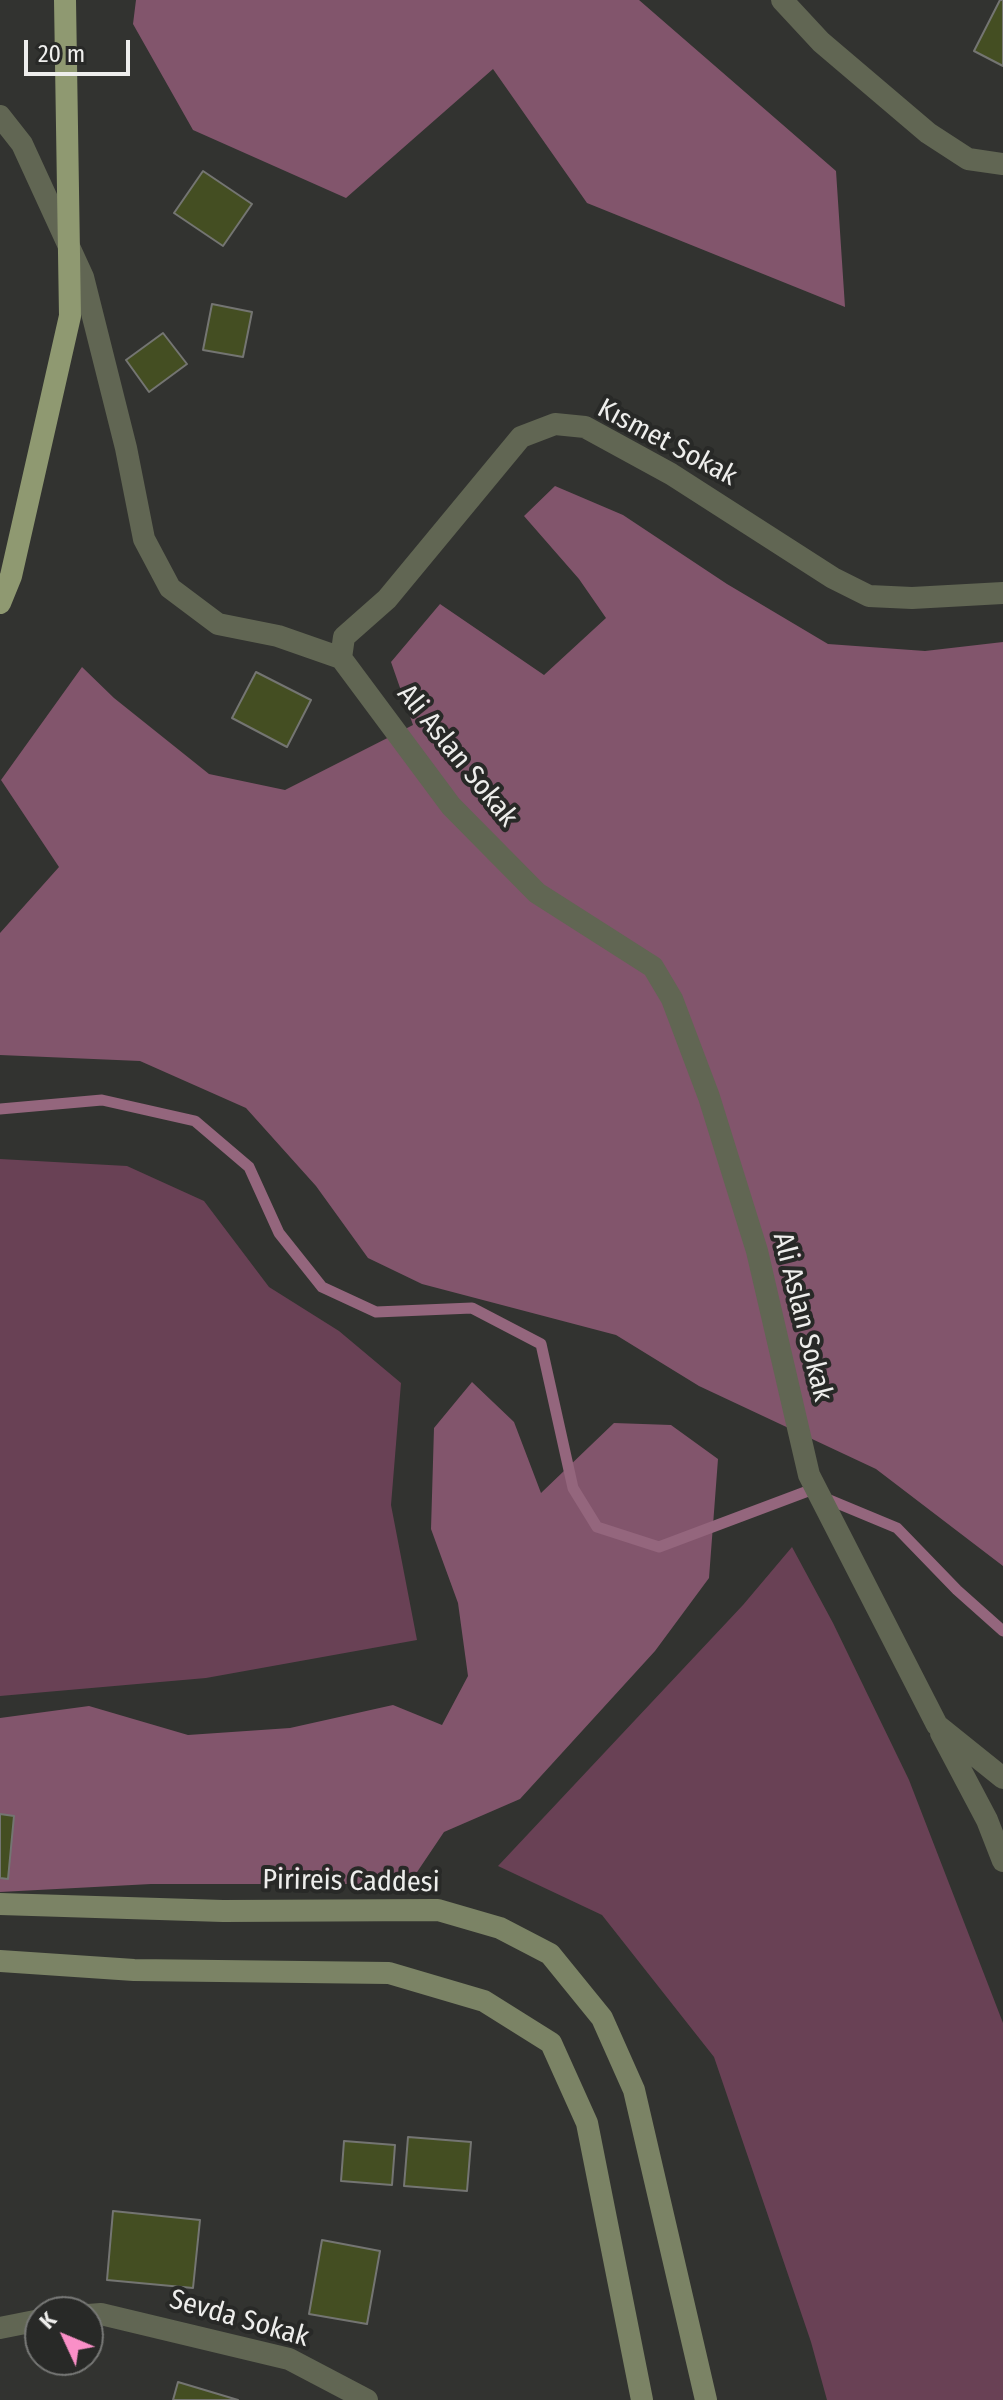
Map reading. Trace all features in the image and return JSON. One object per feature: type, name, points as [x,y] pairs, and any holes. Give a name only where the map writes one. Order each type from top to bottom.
[{"type":"main road","points":[[0,603],[11,576],[70,316],[65,0]]},
{"type":"main road","name":"Pirireis Caddesi","points":[[0,1904],[223,1911],[438,1910],[500,1928],[550,1954],[602,2018],[634,2090],[706,2400]]},
{"type":"main road","points":[[0,1961],[134,1970],[389,1973],[484,2001],[551,2043],[587,2123],[642,2400]]},
{"type":"street","points":[[782,0],[821,42],[928,133],[968,159],[1003,164]]},
{"type":"street","points":[[0,116],[22,144],[83,277],[126,448],[144,539],[170,588],[218,624],[278,636],[341,658]]},
{"type":"street","name":"Kısmet Sokak","points":[[341,658],[344,637],[387,599],[521,437],[555,424],[585,427],[684,482],[833,578],[869,596],[912,598],[1003,593]]},
{"type":"street","name":"Ali Aslan Sokak","points":[[341,658],[451,806],[537,893],[653,967],[672,999],[709,1097],[757,1251],[809,1475],[937,1725],[1003,1778]]},
{"type":"street","points":[[937,1725],[987,1820],[1003,1861]]},
{"type":"street","name":"Sevda Sokak","points":[[104,2315],[289,2359],[367,2400]]},
{"type":"street","points":[[0,2328],[24,2323]]},
{"type":"shaded area","points":[[136,0],[639,0],[836,171],[845,307],[587,203],[493,69],[346,198],[193,130],[133,24]]},
{"type":"shaded area","points":[[555,486],[623,515],[727,584],[828,644],[925,651],[1003,642],[1003,1566],[876,1469],[699,1386],[616,1335],[422,1284],[368,1258],[316,1186],[246,1108],[140,1061],[0,1055],[0,933],[59,867],[1,780],[82,667],[114,698],[209,774],[285,790],[413,725],[391,662],[440,604],[544,675],[606,618],[579,579],[524,516]]},
{"type":"shaded area","points":[[0,1159],[127,1166],[204,1201],[269,1287],[339,1331],[401,1383],[391,1505],[417,1640],[206,1678],[0,1696]]},
{"type":"shaded area","points":[[472,1382],[514,1422],[541,1493],[614,1423],[671,1425],[718,1459],[709,1578],[655,1651],[520,1799],[444,1832],[409,1884],[151,1884],[0,1892],[0,1718],[89,1706],[188,1735],[290,1728],[393,1705],[442,1725],[468,1676],[458,1603],[431,1529],[434,1428]]},
{"type":"shaded area","points":[[792,1547],[833,1623],[909,1780],[1003,2023],[1003,2400],[827,2400],[811,2342],[714,2057],[602,1915],[498,1866],[743,1605]]},
{"type":"building","points":[[1000,0],[1003,0],[1003,66],[974,51]]},
{"type":"building","points":[[203,171],[252,204],[223,246],[174,213]]},
{"type":"building","points":[[212,304],[252,312],[243,357],[203,350]]},
{"type":"building","points":[[163,333],[187,364],[149,392],[126,360]]},
{"type":"building","points":[[256,672],[311,700],[287,747],[232,718]]},
{"type":"building","points":[[0,1814],[14,1816],[8,1879],[0,1878]]},
{"type":"building","points":[[408,2137],[471,2142],[467,2191],[404,2186]]},
{"type":"building","points":[[344,2141],[395,2145],[392,2185],[341,2181]]},
{"type":"building","points":[[113,2211],[200,2220],[193,2288],[107,2280]]},
{"type":"building","points":[[322,2240],[380,2251],[367,2324],[309,2314]]},
{"type":"building","points":[[178,2382],[238,2400],[173,2400]]},
{"type":"waterway","points":[[0,1109],[102,1100],[195,1121],[249,1167],[279,1233],[322,1287],[376,1312],[472,1308],[541,1344],[573,1488],[597,1527],[659,1547],[808,1491],[897,1528],[957,1590],[1003,1631]]}]
